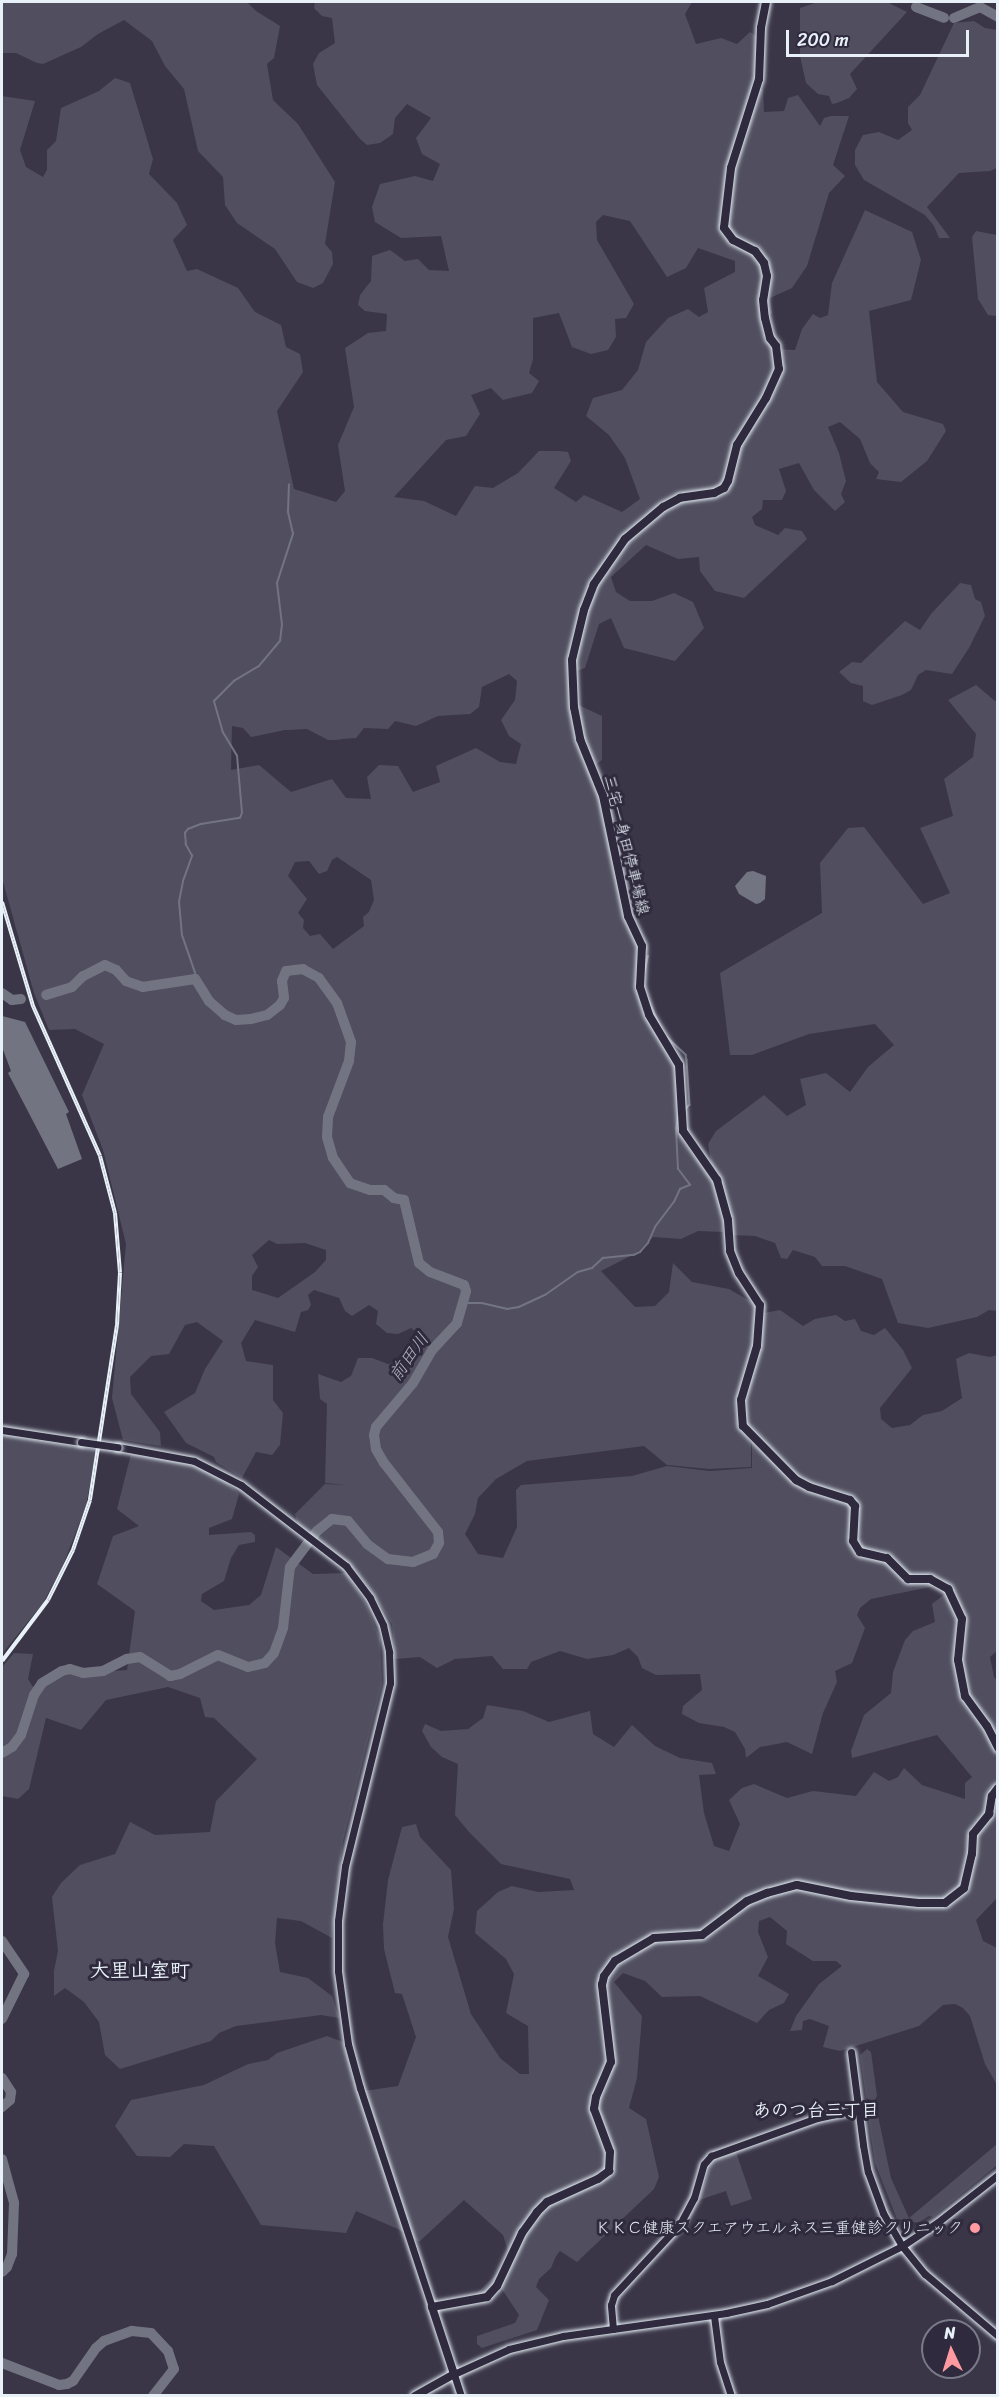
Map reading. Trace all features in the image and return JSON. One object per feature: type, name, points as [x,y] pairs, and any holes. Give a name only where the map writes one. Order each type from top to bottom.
[{"type":"main road","name":"三宅一身田停車場線","points":[[766,2],[760,35],[759,78],[731,168],[724,228],[733,240],[755,251],[764,263],[767,276],[763,300],[765,318],[770,338],[776,346],[779,369],[766,398],[737,445],[728,481],[724,488],[714,493],[680,498],[663,507],[625,539],[594,584],[584,610],[572,660],[574,708],[579,739],[603,796],[628,916],[642,946],[638,981],[641,993],[650,1015],[679,1065],[683,1131],[717,1180],[728,1220],[730,1251],[739,1273],[760,1305],[757,1346],[741,1400],[744,1426],[796,1479],[809,1487],[850,1500],[855,1506],[853,1541],[860,1552],[887,1558],[908,1579],[930,1579],[948,1589],[962,1619],[958,1660],[965,1696],[970,1707],[987,1726],[998,1748]]},
{"type":"main road","points":[[415,2396],[454,2374],[432,2307],[487,2297],[497,2286],[516,2243],[537,2212],[547,2202],[598,2179],[609,2171],[610,2152],[594,2109],[596,2097],[611,2062],[602,1984],[604,1976],[615,1961],[631,1949],[654,1938],[702,1935],[747,1901],[797,1885],[851,1896],[920,1904],[945,1903],[964,1888],[972,1854],[973,1834],[989,1814],[992,1796],[998,1788]]},
{"type":"street","points":[[2,1430],[175,1456],[211,1467],[241,1485],[346,1566],[370,1598],[383,1625],[389,1652],[388,1696],[345,1866],[338,1921],[338,1971],[348,2044],[360,2088],[432,2307]]},
{"type":"street","points":[[851,2052],[868,2172],[883,2213],[902,2246],[932,2281],[998,2336]]},
{"type":"street","points":[[613,2329],[611,2305],[614,2295],[680,2224],[694,2198],[702,2169],[711,2156],[817,2118],[859,2109]]},
{"type":"street","points":[[461,2396],[454,2374],[484,2359],[534,2341],[714,2316],[767,2304],[812,2289],[864,2267],[902,2246],[938,2223],[998,2175]]},
{"type":"street","points":[[714,2316],[720,2362],[731,2396]]},
{"type":"shaded area","points":[[2,2],[247,2],[256,11],[280,26],[274,58],[267,64],[273,100],[298,124],[335,182],[325,244],[332,252],[333,264],[323,283],[313,288],[297,282],[275,249],[237,223],[225,205],[223,177],[198,151],[184,89],[165,66],[152,41],[124,20],[98,34],[81,47],[43,64],[37,63],[16,53],[2,53]]},
{"type":"shaded area","points":[[315,2],[692,2],[685,14],[696,44],[721,38],[737,44],[750,32],[758,37],[755,84],[763,90],[764,112],[784,111],[788,98],[798,95],[820,126],[824,118],[849,116],[833,165],[845,176],[829,193],[807,266],[792,288],[770,298],[772,313],[762,319],[774,349],[795,350],[802,329],[813,314],[820,318],[828,315],[832,283],[865,210],[912,232],[921,260],[911,300],[869,311],[877,382],[903,412],[943,424],[946,431],[927,461],[901,482],[876,479],[879,472],[870,463],[860,439],[840,422],[828,427],[839,453],[846,481],[841,494],[845,502],[835,511],[814,490],[799,463],[779,469],[786,491],[782,500],[763,500],[762,509],[752,517],[755,525],[778,535],[785,528],[802,531],[807,539],[744,598],[715,591],[700,571],[699,557],[678,559],[646,545],[611,577],[616,592],[630,601],[652,601],[674,593],[693,602],[704,628],[675,661],[624,648],[611,618],[599,624],[585,668],[568,674],[570,701],[602,716],[602,760],[590,769],[598,791],[626,922],[637,943],[640,957],[636,983],[641,1008],[673,1063],[678,1080],[677,1125],[684,1142],[716,1185],[724,1212],[723,1232],[698,1231],[681,1239],[653,1237],[638,1252],[601,1271],[635,1307],[655,1306],[669,1292],[673,1263],[692,1282],[729,1289],[755,1304],[756,1334],[739,1396],[739,1424],[751,1444],[751,1467],[709,1469],[667,1465],[644,1446],[527,1461],[496,1479],[478,1498],[475,1514],[465,1534],[478,1554],[503,1558],[517,1527],[516,1490],[521,1485],[632,1476],[667,1466],[710,1471],[752,1468],[752,1444],[744,1406],[761,1345],[764,1313],[780,1310],[803,1326],[815,1319],[836,1315],[845,1321],[855,1319],[861,1331],[874,1335],[885,1328],[903,1350],[912,1368],[880,1408],[881,1419],[892,1428],[910,1425],[923,1415],[942,1411],[962,1398],[956,1359],[969,1353],[990,1357],[997,1355],[998,1650],[990,1657],[994,1677],[998,1682],[998,1888],[997,1898],[976,1920],[983,1941],[997,1948],[997,2085],[985,2064],[970,2016],[963,2008],[955,2004],[943,2005],[919,2026],[840,2051],[823,2047],[829,2026],[810,2019],[803,2021],[802,2030],[790,2031],[796,2016],[819,1984],[842,1966],[836,1961],[813,1961],[786,1944],[787,1931],[770,1917],[759,1921],[758,1932],[768,1957],[758,1976],[789,1994],[784,2003],[769,2010],[757,2023],[700,1996],[662,1997],[645,1981],[623,1973],[614,1982],[642,2016],[637,2078],[629,2108],[646,2119],[659,2177],[654,2189],[577,2262],[560,2251],[556,2256],[551,2268],[539,2279],[536,2287],[549,2300],[537,2330],[482,2348],[477,2344],[477,2336],[515,2323],[519,2315],[500,2286],[492,2286],[479,2296],[476,2294],[511,2260],[503,2235],[464,2200],[419,2242],[398,2229],[356,2211],[346,2233],[261,2225],[214,2146],[184,2144],[170,2157],[137,2156],[115,2126],[131,2100],[204,2085],[248,2064],[268,2060],[277,2053],[327,2036],[343,2042],[357,2092],[398,2086],[416,2037],[402,1994],[395,1993],[384,1949],[383,1924],[388,1880],[402,1827],[416,1824],[420,1837],[451,1870],[454,1909],[448,1937],[471,2014],[500,2058],[520,2074],[529,2074],[528,2026],[506,2013],[514,1974],[506,1959],[475,1933],[477,1911],[498,1892],[512,1886],[538,1892],[574,1890],[570,1879],[501,1864],[469,1832],[455,1815],[458,1764],[442,1757],[431,1747],[422,1731],[425,1724],[441,1731],[468,1729],[483,1718],[487,1705],[523,1711],[549,1722],[590,1711],[593,1734],[614,1747],[632,1725],[655,1746],[680,1758],[712,1763],[716,1774],[699,1775],[704,1813],[714,1846],[729,1851],[740,1824],[729,1800],[742,1788],[754,1784],[787,1798],[813,1791],[856,1796],[874,1772],[889,1781],[898,1777],[904,1768],[922,1785],[965,1799],[965,1783],[972,1777],[937,1735],[852,1758],[851,1751],[864,1715],[891,1693],[893,1672],[905,1640],[913,1631],[935,1622],[932,1604],[945,1594],[935,1586],[871,1599],[860,1608],[857,1615],[865,1628],[852,1663],[835,1671],[837,1682],[823,1713],[812,1754],[787,1742],[760,1747],[746,1758],[745,1749],[735,1732],[724,1727],[699,1723],[682,1714],[683,1706],[702,1690],[700,1674],[656,1675],[642,1668],[638,1657],[629,1648],[613,1655],[587,1659],[560,1651],[531,1662],[527,1669],[503,1669],[492,1656],[455,1659],[437,1668],[420,1657],[395,1659],[392,1624],[374,1595],[356,1571],[330,1548],[298,1525],[295,1514],[325,1484],[346,1485],[325,1483],[327,1404],[320,1399],[318,1374],[341,1382],[351,1376],[358,1358],[372,1358],[388,1364],[406,1361],[416,1332],[411,1328],[398,1334],[387,1333],[376,1324],[378,1311],[369,1305],[352,1316],[345,1311],[339,1298],[314,1290],[308,1295],[311,1305],[308,1310],[301,1312],[295,1332],[255,1320],[241,1343],[246,1361],[273,1365],[273,1400],[283,1413],[280,1445],[272,1455],[256,1452],[242,1478],[216,1462],[214,1457],[186,1443],[164,1412],[195,1393],[205,1369],[223,1341],[197,1322],[185,1325],[169,1354],[151,1356],[130,1377],[131,1394],[160,1432],[161,1446],[123,1440],[112,1398],[126,1244],[103,1150],[82,1095],[104,1044],[75,1029],[49,1030],[34,993],[2,878],[2,96],[35,101],[20,150],[26,167],[43,177],[47,170],[47,150],[56,141],[61,108],[99,91],[115,78],[130,83],[153,159],[149,174],[177,203],[187,225],[173,240],[187,271],[197,269],[238,288],[255,312],[281,325],[286,347],[300,354],[303,372],[277,411],[294,489],[336,502],[345,491],[338,445],[354,407],[345,348],[368,333],[386,331],[387,314],[365,311],[358,305],[360,295],[371,281],[372,256],[390,250],[405,261],[418,259],[429,270],[449,271],[441,236],[401,238],[375,222],[372,207],[380,184],[415,176],[433,181],[440,164],[422,154],[416,138],[431,118],[407,104],[395,118],[393,134],[380,143],[367,145],[360,139],[317,85],[313,64],[319,53],[335,43],[332,18],[322,16],[314,8]],"holes":[[[603,215],[630,221],[667,277],[686,268],[698,248],[735,261],[735,272],[704,288],[708,312],[699,317],[688,309],[668,318],[646,342],[638,370],[622,390],[593,398],[586,416],[609,435],[625,458],[640,499],[622,512],[584,495],[576,502],[554,488],[571,461],[568,452],[559,451],[539,451],[518,473],[493,488],[475,486],[456,516],[424,501],[394,497],[446,440],[466,436],[480,414],[471,395],[491,388],[503,400],[532,393],[539,381],[529,373],[533,359],[533,318],[559,313],[572,347],[591,354],[608,350],[616,337],[615,319],[626,318],[634,304],[597,240],[596,222]],[[509,674],[517,681],[515,700],[501,720],[509,736],[521,744],[516,764],[500,762],[476,748],[436,766],[440,782],[413,792],[398,766],[379,765],[367,777],[371,799],[346,798],[332,779],[291,792],[259,765],[231,770],[232,726],[243,728],[251,737],[285,730],[307,729],[328,740],[356,738],[364,728],[388,729],[395,721],[416,726],[438,716],[470,714],[479,707],[482,687]],[[337,857],[371,880],[374,900],[369,912],[363,917],[364,926],[333,949],[320,934],[310,936],[303,928],[304,920],[298,913],[307,899],[288,876],[295,862],[309,861],[319,874],[327,871],[332,860]],[[269,1240],[277,1244],[305,1243],[326,1250],[326,1260],[315,1272],[278,1298],[252,1290],[252,1276],[258,1267],[252,1255]]]},
{"type":"shaded area","points":[[818,2],[887,2],[907,12],[850,74],[857,89],[849,98],[832,104],[829,96],[818,94],[806,83],[800,56],[800,8]]},
{"type":"shaded area","points":[[974,21],[985,28],[997,30],[997,168],[990,171],[959,173],[927,207],[950,238],[939,238],[934,226],[925,215],[864,180],[855,165],[855,150],[863,135],[879,132],[898,140],[912,130],[908,123],[908,107],[920,95],[954,23]]},
{"type":"shaded area","points":[[976,231],[997,235],[997,316],[988,315],[978,299],[972,237]]},
{"type":"shaded area","points":[[960,583],[971,585],[975,599],[981,602],[985,616],[969,648],[952,674],[926,670],[918,675],[911,690],[902,695],[872,705],[863,701],[863,686],[851,683],[839,672],[852,662],[861,663],[905,621],[920,630],[931,614]]},
{"type":"shaded area","points":[[976,685],[995,701],[998,700],[997,1311],[989,1310],[977,1317],[928,1328],[898,1323],[882,1279],[845,1266],[822,1266],[815,1257],[793,1250],[787,1259],[781,1258],[775,1243],[755,1236],[731,1235],[730,1213],[720,1178],[711,1162],[708,1144],[716,1131],[764,1095],[787,1116],[806,1105],[800,1079],[826,1073],[850,1092],[868,1067],[894,1045],[875,1024],[809,1034],[752,1055],[730,1055],[720,973],[822,913],[820,863],[848,828],[864,827],[923,904],[950,893],[920,828],[953,816],[944,779],[973,757],[976,734],[948,700]]},
{"type":"shaded area","points":[[2,1435],[96,1450],[86,1506],[62,1568],[43,1603],[2,1654]]},
{"type":"shaded area","points":[[131,1454],[186,1463],[219,1475],[239,1494],[232,1519],[209,1528],[209,1535],[251,1532],[255,1535],[255,1542],[239,1545],[231,1558],[224,1581],[202,1594],[201,1601],[214,1610],[249,1605],[261,1595],[276,1547],[313,1574],[346,1573],[365,1602],[380,1638],[382,1684],[343,1841],[332,1938],[301,1921],[277,1918],[275,1943],[280,1972],[308,1978],[332,1996],[339,2018],[321,2015],[236,2026],[219,2033],[211,2041],[120,2069],[105,2055],[99,2022],[84,2002],[65,1988],[54,1996],[54,1971],[58,1951],[52,1897],[61,1883],[80,1865],[115,1854],[130,1822],[155,1835],[210,1832],[216,1801],[257,1759],[214,1718],[205,1717],[200,1698],[168,1687],[106,1700],[81,1730],[46,1718],[29,1789],[18,1799],[2,1796],[2,1667],[14,1653],[33,1654],[28,1679],[33,1687],[69,1674],[127,1670],[135,1611],[97,1584],[113,1536],[139,1526],[117,1509]]},
{"type":"shaded area","points":[[867,2049],[871,2052],[877,2096],[874,2101],[866,2098],[860,2055]]},
{"type":"shaded area","points":[[877,2111],[891,2178],[909,2218],[997,2144],[997,2165],[933,2217],[929,2216],[918,2223],[897,2219],[875,2163],[868,2117]]},
{"type":"shaded area","points":[[736,2152],[752,2199],[731,2206],[726,2191],[699,2200],[711,2164],[721,2157]]},
{"type":"water","points":[[753,871],[766,876],[765,899],[756,904],[739,894],[735,886],[747,872]]},
{"type":"water","points":[[2,1016],[25,1022],[69,1112],[66,1114],[82,1159],[58,1169],[8,1073],[11,1071],[2,1047]]},
{"type":"waterway","points":[[916,7],[944,18]]},
{"type":"waterway","points":[[954,18],[980,7],[998,17]]},
{"type":"waterway","points":[[195,979],[182,936],[179,902],[183,881],[192,856],[186,845],[185,833],[188,829],[201,824],[240,818],[242,813],[237,756],[223,733],[214,701],[234,681],[259,666],[280,641],[282,625],[277,583],[293,534],[288,512],[289,485]]},
{"type":"waterway","points":[[644,973],[648,956]]},
{"type":"waterway","name":"前田川","points":[[2,1753],[12,1747],[21,1735],[34,1695],[42,1683],[62,1671],[70,1669],[83,1673],[103,1671],[127,1659],[140,1657],[170,1676],[180,1674],[218,1655],[248,1667],[265,1663],[274,1653],[283,1628],[290,1567],[317,1531],[332,1519],[348,1521],[367,1544],[388,1559],[413,1562],[433,1554],[439,1543],[438,1532],[384,1463],[376,1449],[374,1435],[376,1427],[413,1383],[433,1349],[457,1323],[466,1291],[464,1285],[430,1272],[419,1263],[404,1200],[394,1198],[384,1190],[370,1190],[350,1183],[333,1158],[327,1137],[328,1117],[349,1061],[351,1042],[337,1003],[319,978],[303,969],[286,971],[282,981],[284,998],[280,1005],[267,1015],[236,1020],[225,1015],[209,1001],[195,979],[143,987],[126,981],[116,970],[105,965],[83,976],[72,987],[46,995]]},
{"type":"waterway","name":"前田川","points":[[2,993],[12,1000],[21,999]]},
{"type":"waterway","points":[[647,997],[664,1033]]},
{"type":"waterway","points":[[667,1037],[686,1055],[690,1105],[684,1111]]},
{"type":"waterway","points":[[464,1303],[482,1303],[507,1309],[519,1307],[545,1295],[578,1272],[592,1268],[603,1258],[634,1255],[640,1252],[648,1243],[655,1227],[674,1202],[680,1189],[690,1185],[678,1169],[676,1129],[679,1112]]},
{"type":"waterway","name":"前田川","points":[[2,1941],[24,1974],[2,2019]]},
{"type":"waterway","name":"前田川","points":[[2,2078],[11,2092],[10,2100],[2,2107]]},
{"type":"waterway","name":"前田川","points":[[2,2159],[14,2203],[12,2254],[7,2267],[2,2272]]},
{"type":"waterway","name":"前田川","points":[[2,2363],[59,2385],[67,2384],[73,2381],[96,2348],[104,2341],[132,2331],[151,2333],[168,2351],[174,2369],[153,2396]]},
{"type":"railway","points":[[2,902],[33,1006],[100,1156],[115,1213],[120,1273],[117,1325],[90,1500],[73,1550],[48,1600],[2,1661]]},
{"type":"place","name":"ＫＫＣ健康スクエアウエルネス三重健診クリニック","points":[[975,2228]]},
{"type":"district","name":"大里山室町","points":[[140,1970]]},
{"type":"district","name":"あのつ台三丁目","points":[[816,2110]]}]
